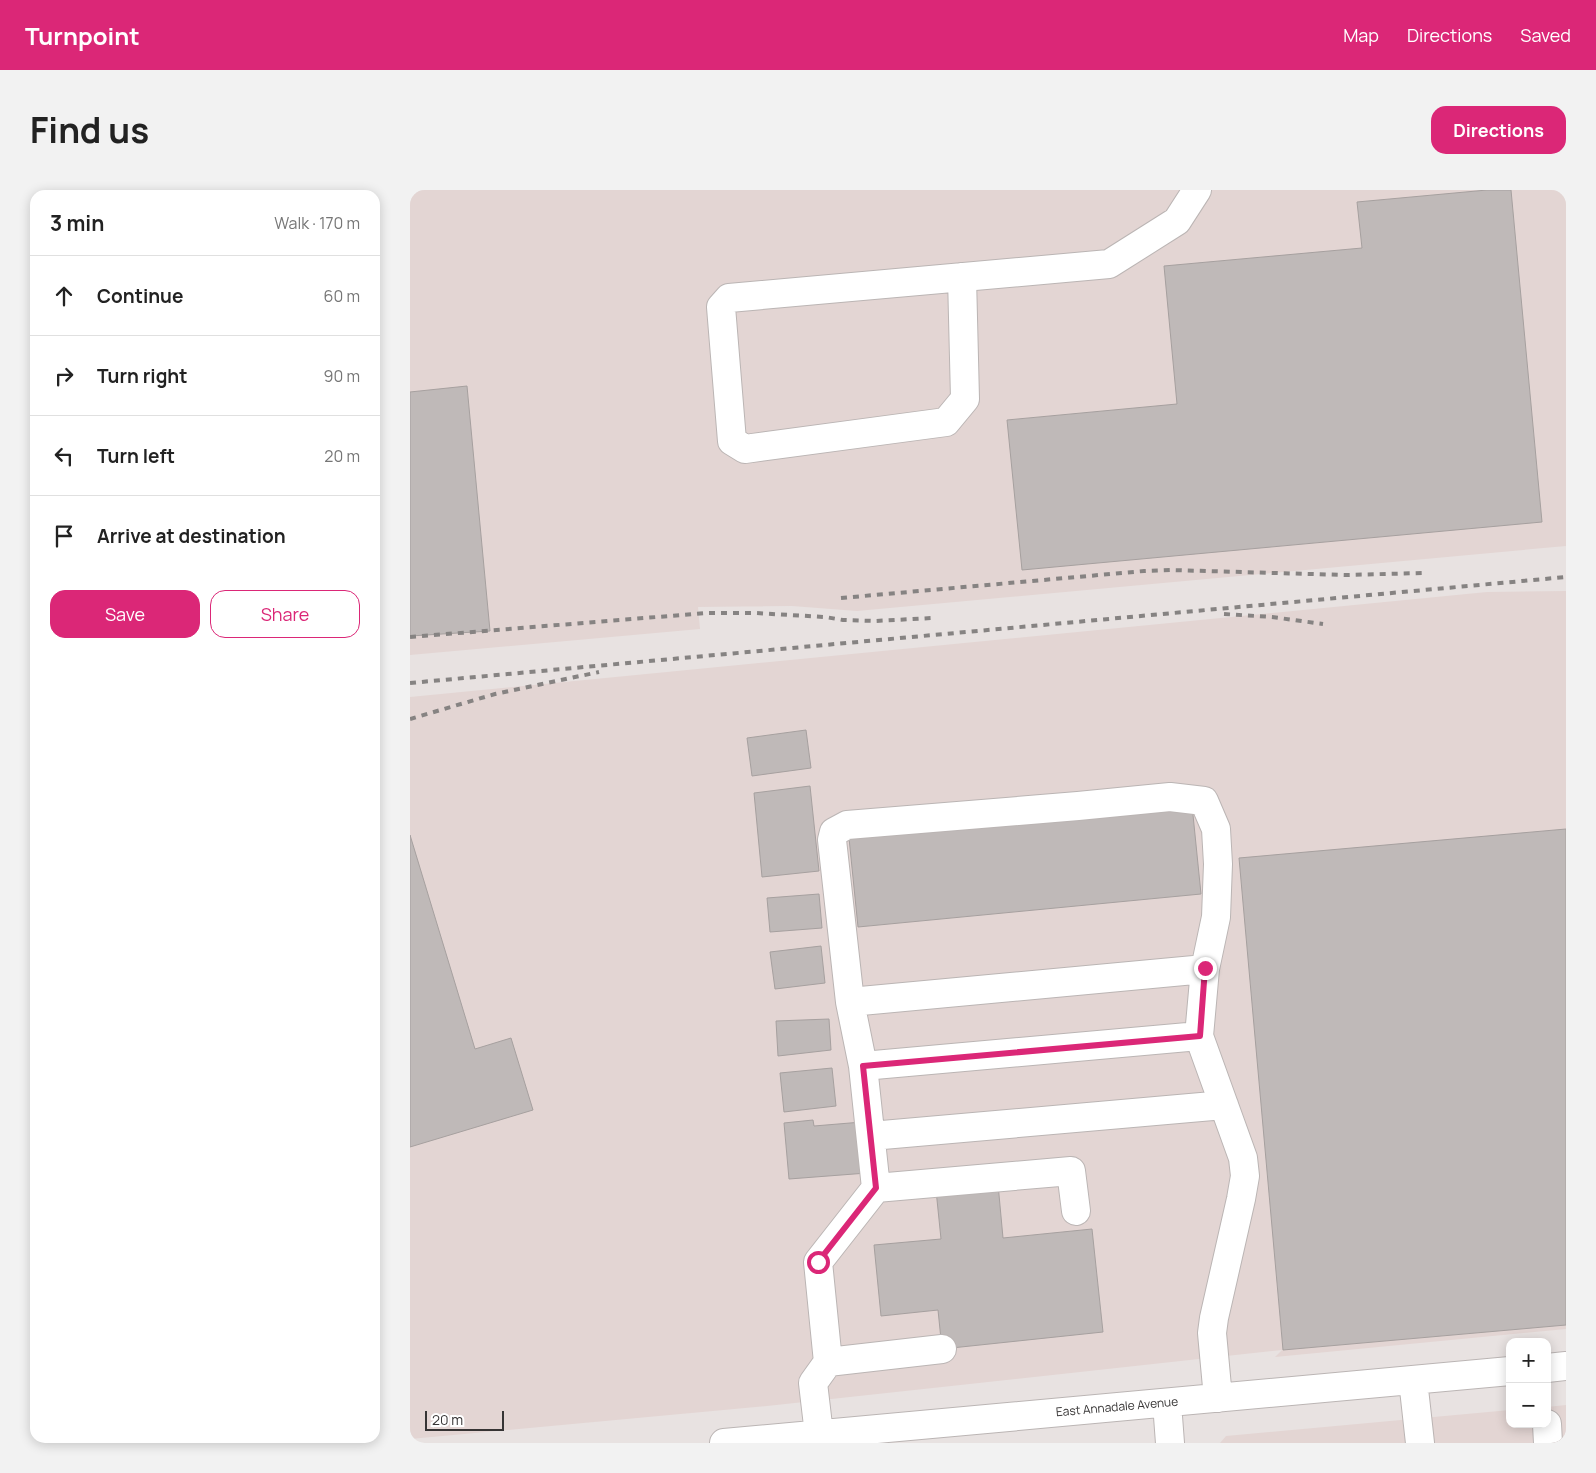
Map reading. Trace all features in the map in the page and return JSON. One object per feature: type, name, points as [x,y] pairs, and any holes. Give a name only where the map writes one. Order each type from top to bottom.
[{"type":"street","points":[[962,277],[965,399],[946,422],[745,449],[732,441],[721,307],[730,298],[962,277],[1109,264],[1177,221],[1198,190]]},
{"type":"street","points":[[819,1434],[813,1383],[828,1362],[818,1262],[876,1188],[863,1066],[850,1002],[832,840],[834,832],[847,825],[1170,797],[1204,801],[1216,829],[1218,864],[1216,917],[1205,968],[1200,1036],[1243,1158],[1245,1176],[1212,1333],[1218,1398]]},
{"type":"street","points":[[850,1002],[1205,968]]},
{"type":"street","points":[[863,1066],[1200,1036]]},
{"type":"street","points":[[871,1136],[1224,1106]]},
{"type":"street","points":[[876,1188],[1071,1171],[1076,1211]]},
{"type":"street","points":[[828,1362],[942,1348]]},
{"type":"street","points":[[1551,1368],[1566,1366]]},
{"type":"street","name":"East Annadale Avenue","points":[[724,1443],[1506,1371]]},
{"type":"street","points":[[1413,1380],[1420,1443]]},
{"type":"street","points":[[1166,1403],[1170,1443]]},
{"type":"street","points":[[1547,1428],[1548,1443]]},
{"type":"shaded area","points":[[410,190],[1566,190],[1566,546],[857,611],[792,606],[698,607],[700,629],[410,655]]},
{"type":"shaded area","points":[[1566,591],[1566,1329],[1275,1357],[1282,1350],[767,1406],[410,1439],[410,697],[1487,592]]},
{"type":"shaded area","points":[[1566,1405],[1566,1443],[1220,1443],[1226,1436],[1506,1410],[1506,1428],[1551,1428],[1551,1407]]},
{"type":"building","points":[[1487,190],[1511,190],[1542,522],[1022,570],[1007,420],[1177,404],[1164,266],[1362,248],[1357,202]]},
{"type":"building","points":[[467,386],[490,631],[410,636],[410,392]]},
{"type":"building","points":[[806,730],[811,768],[752,776],[747,738]]},
{"type":"building","points":[[810,786],[819,871],[762,877],[754,793]]},
{"type":"building","points":[[1192,805],[1201,894],[858,927],[849,838]]},
{"type":"building","points":[[1566,829],[1566,1325],[1283,1350],[1239,858]]},
{"type":"building","points":[[410,835],[475,1049],[511,1038],[533,1110],[410,1147]]},
{"type":"building","points":[[819,894],[822,928],[770,932],[767,898]]},
{"type":"building","points":[[821,946],[825,983],[775,989],[770,952]]},
{"type":"building","points":[[829,1019],[831,1050],[778,1056],[776,1021]]},
{"type":"building","points":[[832,1068],[836,1106],[784,1112],[780,1073]]},
{"type":"building","points":[[813,1120],[814,1126],[862,1122],[867,1173],[789,1179],[784,1123]]},
{"type":"building","points":[[998,1184],[1003,1238],[1092,1229],[1103,1332],[942,1349],[938,1310],[881,1316],[874,1245],[941,1239],[936,1190]]},
{"type":"railway","points":[[841,598],[1144,571],[1170,570],[1346,575],[1423,573]]},
{"type":"railway","points":[[410,683],[1566,577]]},
{"type":"railway","points":[[410,637],[706,613],[755,613],[875,621],[932,618]]},
{"type":"railway","points":[[1224,614],[1272,617],[1323,624]]},
{"type":"railway","points":[[410,719],[495,694],[599,672]]},
{"type":"route","points":[[818,1262],[876,1188],[863,1066],[1200,1036],[1205,968]]}]
